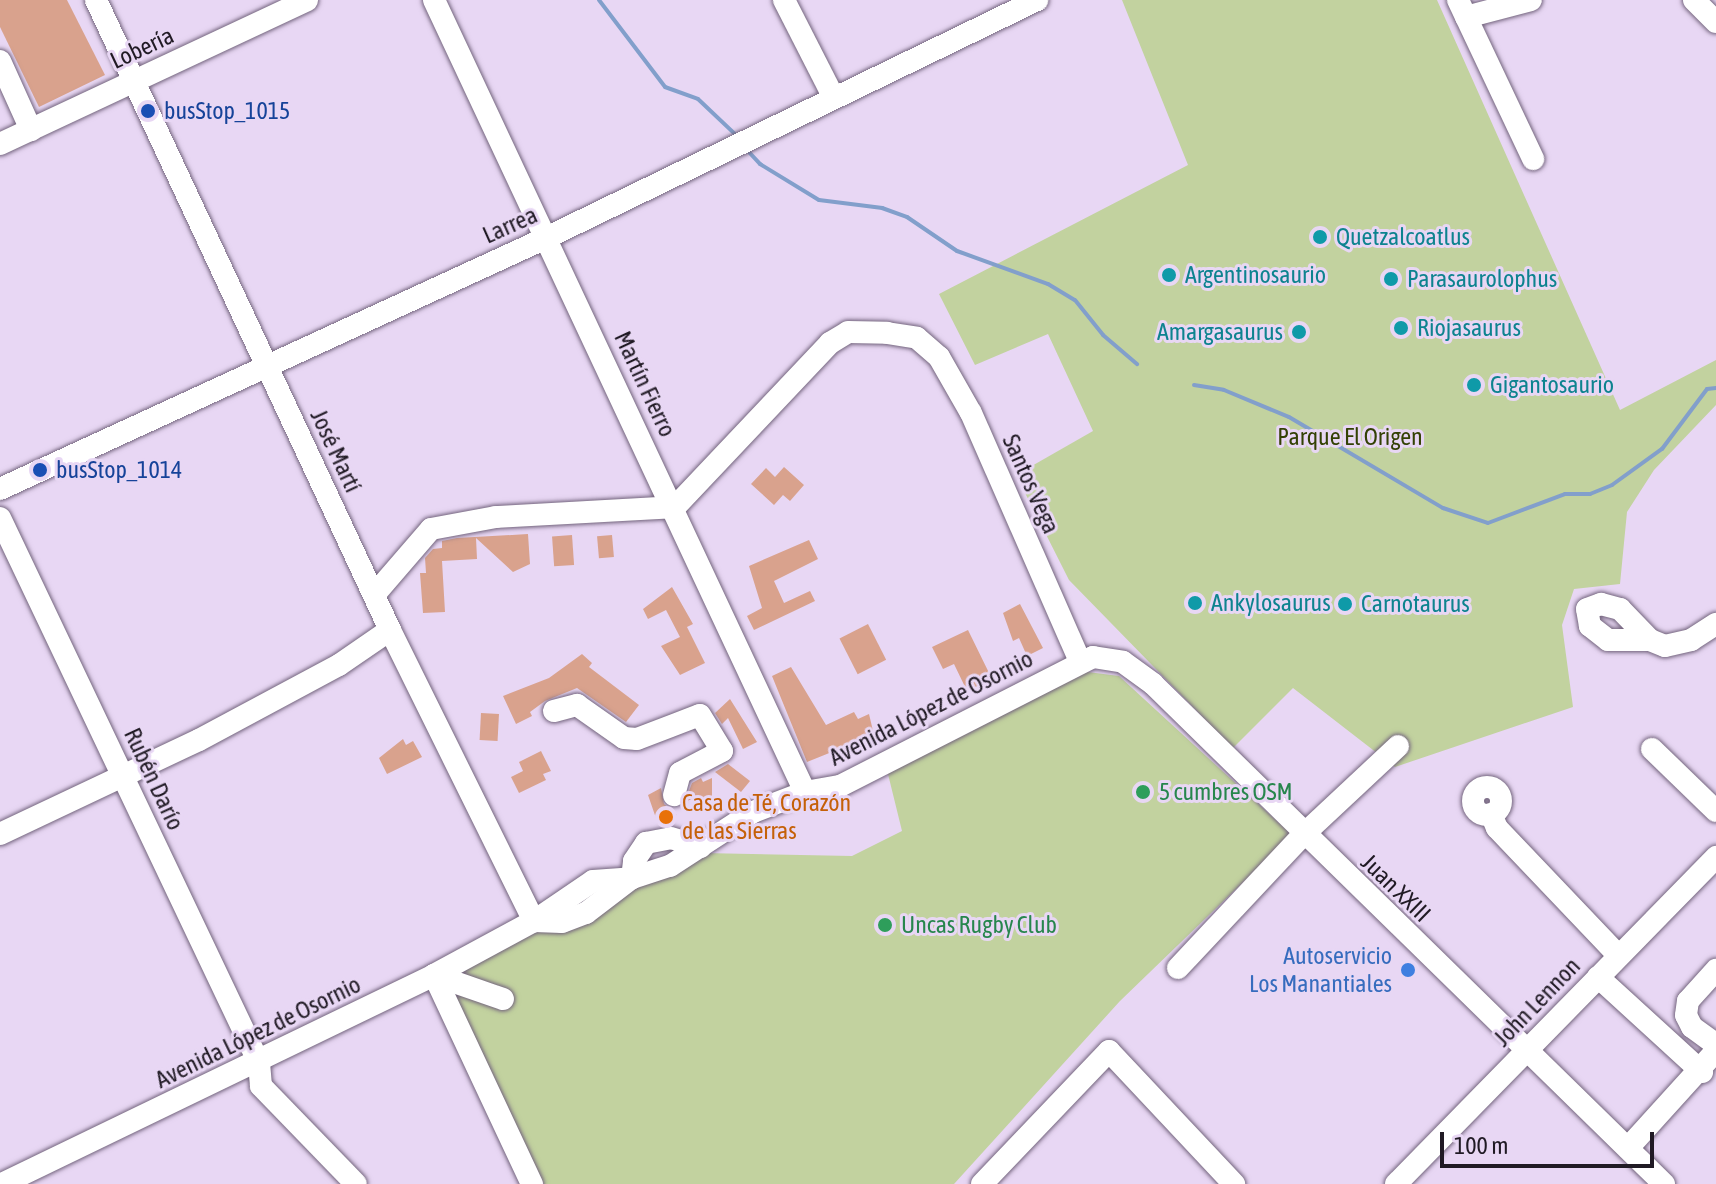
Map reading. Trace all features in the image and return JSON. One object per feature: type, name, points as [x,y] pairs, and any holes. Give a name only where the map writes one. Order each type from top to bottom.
[{"type":"street","name":"José Martí","points":[[96,0],[390,630],[534,921]]},
{"type":"street","name":"Lobería","points":[[0,144],[307,0]]},
{"type":"street","name":"Martín Fierro","points":[[434,0],[675,507],[805,792]]},
{"type":"street","points":[[784,0],[833,96]]},
{"type":"street","name":"Larrea","points":[[0,489],[266,363],[546,238],[833,96],[1037,0]]},
{"type":"street","points":[[1531,0],[1461,4],[1533,159]]},
{"type":"street","points":[[1694,0],[1716,22]]},
{"type":"street","points":[[0,61],[31,130]]},
{"type":"street","name":"Santos Vega","points":[[675,507],[830,343],[848,332],[917,338],[939,357],[971,413],[1080,661]]},
{"type":"street","points":[[374,595],[431,529],[496,517],[675,507]]},
{"type":"street","name":"Rubén Darío","points":[[0,518],[259,1063],[261,1086],[356,1184]]},
{"type":"street","points":[[1650,640],[1665,646],[1691,640],[1716,624]]},
{"type":"street","points":[[0,834],[339,665],[390,630]]},
{"type":"street","name":"Juan XXIII","points":[[1080,661],[1112,659],[1142,674],[1303,835],[1528,1049],[1664,1184]]},
{"type":"street","name":"Avenida López de Osornio","points":[[2,1184],[259,1063],[534,921],[562,922],[586,913],[632,878],[670,866],[753,812],[805,792],[840,786],[1080,661]]},
{"type":"street","points":[[554,711],[577,705],[624,738],[637,739],[700,715],[722,751],[680,773],[674,795]]},
{"type":"street","points":[[1178,968],[1303,835],[1398,746]]},
{"type":"street","points":[[1652,749],[1716,811]]},
{"type":"street","points":[[1491,814],[1497,828],[1618,955]]},
{"type":"street","name":"John Lennon","points":[[1396,1184],[1716,857]]},
{"type":"street","points":[[434,975],[503,999]]},
{"type":"street","points":[[434,975],[532,1184]]},
{"type":"street","points":[[1598,977],[1702,1072]]},
{"type":"street","points":[[1628,1148],[1702,1072],[1715,1042],[1686,1015],[1688,1001],[1713,981]]},
{"type":"street","points":[[982,1184],[1109,1051],[1234,1184]]},
{"type":"green space","name":"Parque El Origen","points":[[1122,0],[1437,0],[1620,410],[1716,360],[1716,405],[1654,470],[1627,512],[1620,584],[1574,589],[1562,625],[1573,707],[1395,767],[1293,688],[1233,748],[1069,580],[1016,475],[1093,431],[1048,334],[975,365],[939,294],[1188,165]]},
{"type":"green space","name":"Uncas Rugby Club","points":[[1080,671],[1119,676],[1292,835],[1120,1001],[954,1184],[544,1184],[446,985],[477,953],[703,853],[852,856],[902,831],[887,770]]},
{"type":"building","points":[[0,0],[67,0],[105,75],[39,107],[0,27]]},
{"type":"building","points":[[784,467],[804,485],[790,501],[783,495],[774,505],[751,484],[766,468],[775,477]]},
{"type":"building","points":[[528,534],[530,564],[513,572],[476,538],[477,559],[442,561],[445,612],[423,613],[420,573],[426,573],[425,558],[433,549],[442,548],[442,541],[457,538]]},
{"type":"building","points":[[572,535],[574,565],[554,566],[552,536]]},
{"type":"building","points":[[612,535],[614,557],[599,558],[597,536]]},
{"type":"building","points":[[809,540],[818,559],[774,581],[784,603],[810,591],[815,601],[754,630],[747,616],[762,608],[749,566]]},
{"type":"building","points":[[672,587],[693,624],[687,627],[705,663],[680,675],[661,646],[680,637],[666,610],[648,619],[643,609]]},
{"type":"building","points":[[1020,604],[1043,648],[1027,656],[1019,638],[1013,641],[1003,613]]},
{"type":"building","points":[[868,624],[886,660],[858,674],[839,639]]},
{"type":"building","points":[[968,630],[992,679],[967,691],[954,664],[943,669],[932,647]]},
{"type":"building","points":[[582,654],[592,663],[589,667],[639,705],[626,722],[577,688],[545,701],[530,712],[532,716],[516,724],[503,696],[549,678]]},
{"type":"building","points":[[791,667],[826,725],[854,712],[858,719],[869,714],[874,735],[807,762],[772,676]]},
{"type":"building","points":[[730,699],[757,742],[743,749],[728,718],[722,724],[715,713]]},
{"type":"building","points":[[481,713],[499,714],[498,741],[480,740]]},
{"type":"building","points":[[403,739],[406,745],[413,741],[422,757],[387,774],[379,758]]},
{"type":"building","points":[[541,751],[551,771],[543,774],[546,780],[519,793],[511,777],[523,771],[519,762]]},
{"type":"building","points":[[728,764],[750,781],[741,792],[715,772]]},
{"type":"building","points":[[701,778],[703,782],[712,778],[712,797],[701,804],[696,797],[685,802],[692,783]]},
{"type":"building","points":[[661,788],[664,804],[677,815],[658,824],[648,795]]},
{"type":"waterway","points":[[599,0],[665,87],[698,99],[737,136]]},
{"type":"waterway","points":[[747,150],[760,164],[819,200],[882,208],[907,217],[957,251],[1048,284],[1075,300],[1103,335],[1137,364]]},
{"type":"waterway","points":[[1194,385],[1224,390],[1289,417],[1443,508],[1488,523],[1565,494],[1590,494],[1612,485],[1662,449],[1707,389],[1716,388]]},
{"type":"place","name":"busStop_1015","points":[[148,111]]},
{"type":"place","name":"Quetzalcoatlus","points":[[1320,237]]},
{"type":"place","name":"Argentinosaurio","points":[[1169,275]]},
{"type":"place","name":"Parasaurolophus","points":[[1391,279]]},
{"type":"place","name":"Riojasaurus","points":[[1401,328]]},
{"type":"place","name":"Amargasaurus","points":[[1299,332]]},
{"type":"place","name":"Gigantosaurio","points":[[1474,385]]},
{"type":"place","name":"busStop_1014","points":[[40,470]]},
{"type":"place","name":"Ankylosaurus","points":[[1195,603]]},
{"type":"place","name":"Carnotaurus","points":[[1345,604]]},
{"type":"place","name":"5 cumbres OSM","points":[[1143,792]]},
{"type":"place","name":"Casa de Té, Corazón de las Sierras","points":[[666,817]]},
{"type":"place","name":"Uncas Rugby Club","points":[[885,925]]},
{"type":"place","name":"Autoservicio Los Manantiales","points":[[1408,970]]}]
